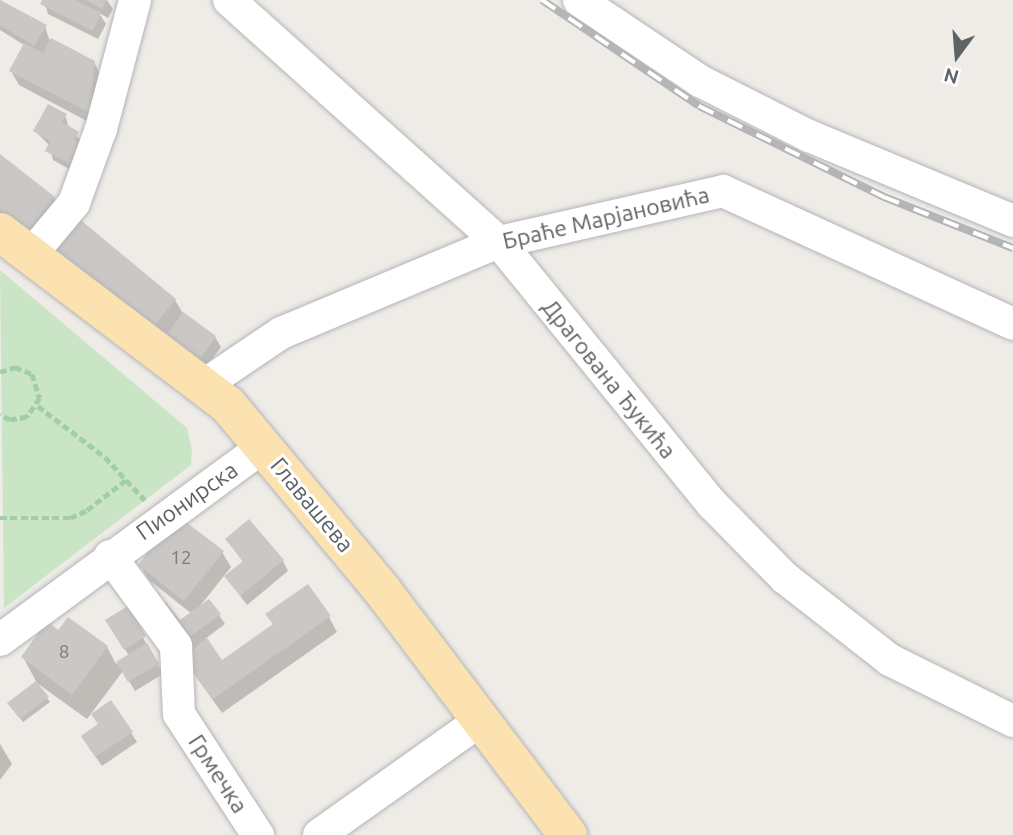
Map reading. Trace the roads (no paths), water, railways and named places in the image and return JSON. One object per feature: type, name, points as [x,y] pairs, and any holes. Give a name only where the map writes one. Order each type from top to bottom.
[{"type":"main road","name":"Главашева","points":[[0,232],[204,385],[264,446],[382,590],[568,835]]},
{"type":"street","points":[[30,256],[74,203],[86,174],[135,0]]},
{"type":"street","name":"Драгована Ђукића","points":[[229,0],[499,242],[712,505],[785,578],[890,660],[1013,721]]},
{"type":"street","points":[[579,0],[700,81],[785,124],[1013,221]]},
{"type":"street","name":"Браће Марјановића","points":[[204,385],[281,333],[499,242],[723,191],[1013,324]]},
{"type":"street","name":"Пионирска","points":[[0,640],[110,556],[264,446]]},
{"type":"street","name":"Грмечка","points":[[110,556],[176,646],[179,714],[258,835]]},
{"type":"street","points":[[318,835],[481,720]]},
{"type":"railway","points":[[542,0],[699,106],[884,197],[1013,248]]}]
